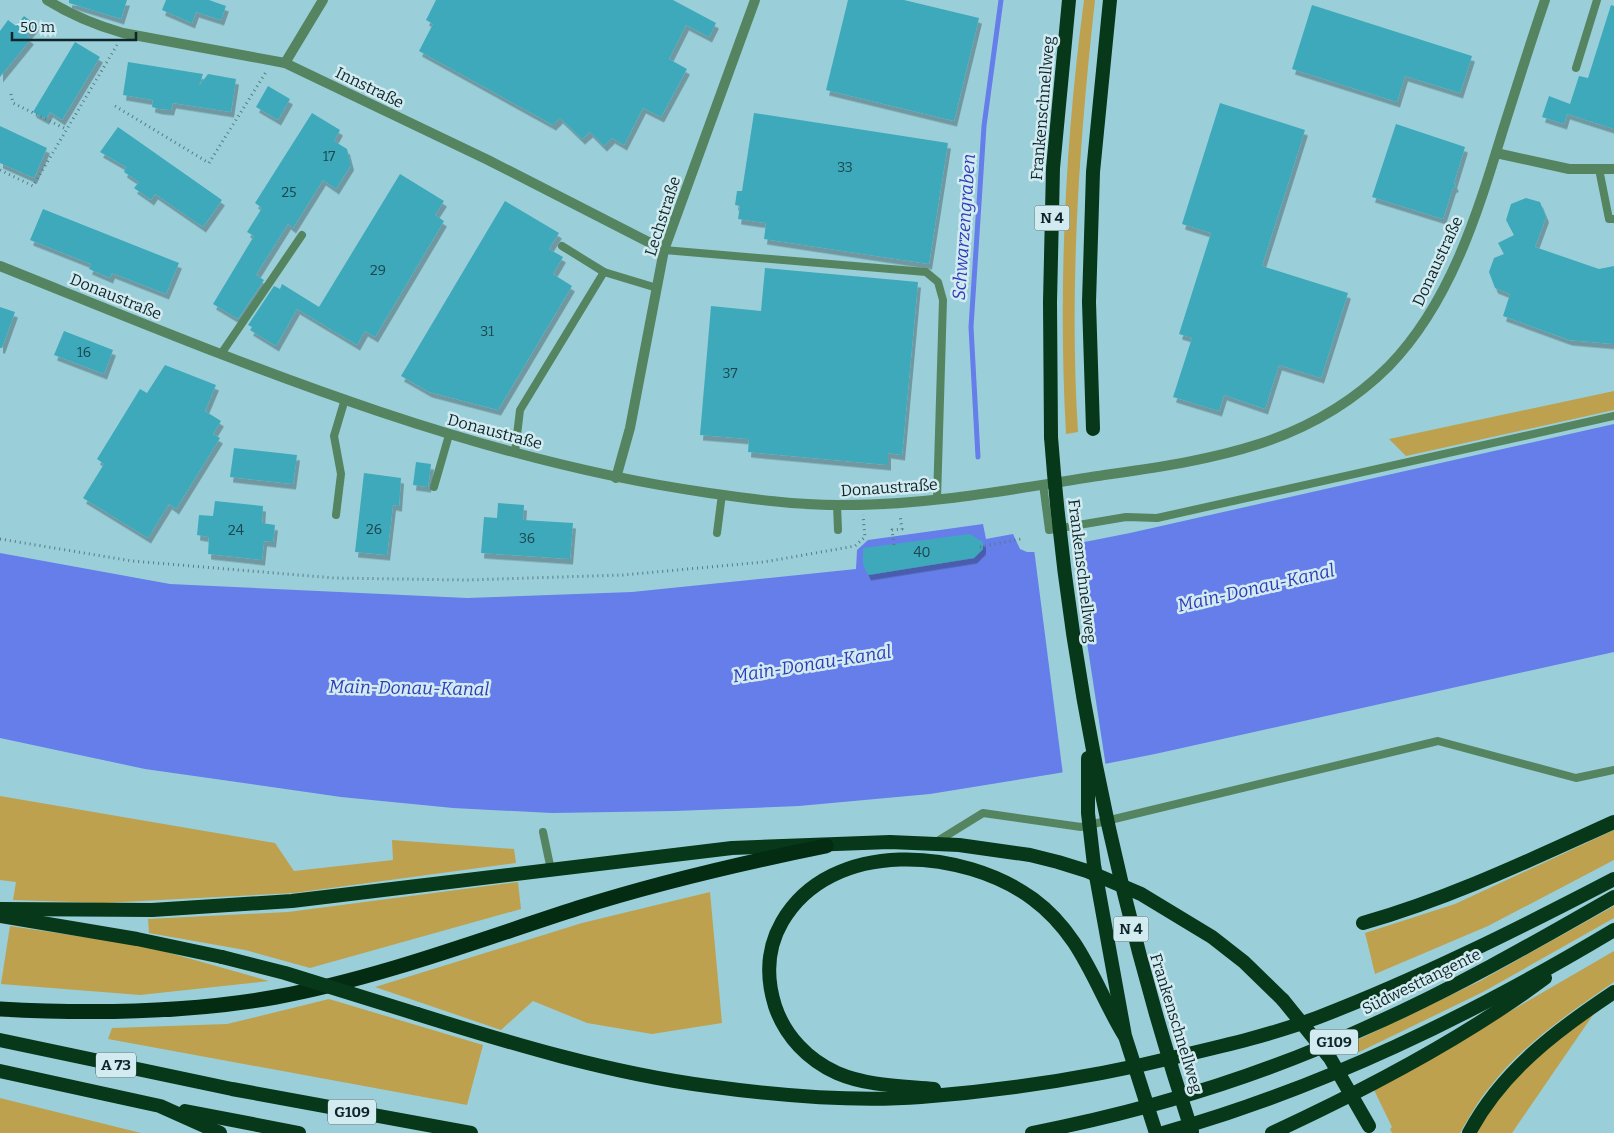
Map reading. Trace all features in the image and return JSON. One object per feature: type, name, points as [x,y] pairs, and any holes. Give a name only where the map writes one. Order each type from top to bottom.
[{"type":"highway","name":"Frankenschnellweg","points":[[1069,0],[1053,168],[1050,302],[1051,437],[1064,565],[1087,722],[1133,937],[1158,1030],[1192,1133]]},
{"type":"highway","name":"N 4","points":[[1093,429],[1089,302],[1093,172],[1110,0]]},
{"type":"highway","points":[[1087,722],[1088,812],[1094,865],[1125,1036],[1156,1133]]},
{"type":"highway","points":[[1363,922],[1403,911],[1478,884],[1614,822]]},
{"type":"highway","points":[[0,909],[125,911],[255,904],[732,848],[826,846],[890,842],[981,847],[1030,855],[1073,866],[1116,882],[1165,907],[1212,937],[1244,962],[1284,1000],[1330,1058],[1370,1129]]},
{"type":"highway","points":[[0,1008],[56,1011],[206,1006],[276,996],[366,976],[649,887],[738,863],[826,846]]},
{"type":"highway","points":[[959,1092],[858,1079],[828,1068],[802,1049],[784,1026],[777,1013],[769,975],[774,940],[786,915],[802,897],[829,878],[852,868],[880,861],[924,860],[949,863],[980,871],[1011,885],[1033,899],[1053,917],[1088,963],[1112,1014],[1125,1036]]},
{"type":"highway","points":[[0,916],[137,938],[222,957],[285,973],[576,1061],[708,1086],[862,1097],[921,1097],[1099,1075],[1245,1041],[1318,1017],[1414,976],[1614,879]]},
{"type":"highway","name":"Südwesttangente","points":[[1032,1133],[1142,1108],[1295,1058],[1363,1030],[1465,980],[1614,897]]},
{"type":"highway","name":"G109","points":[[1163,1133],[1254,1105],[1365,1061],[1471,1010],[1614,930]]},
{"type":"highway","points":[[1272,1133],[1406,1064],[1501,1010],[1588,945]]},
{"type":"highway","points":[[1470,1133],[1488,1101],[1525,1058],[1614,992]]},
{"type":"highway","name":"A 73","points":[[0,1040],[232,1089]]},
{"type":"highway","name":"A 73","points":[[0,1072],[160,1106]]},
{"type":"highway","name":"G109","points":[[232,1089],[471,1133]]},
{"type":"highway","points":[[160,1106],[220,1133]]},
{"type":"highway","points":[[160,1106],[299,1133]]},
{"type":"street","name":"Innstraße","points":[[48,0],[63,11],[97,26],[123,33],[285,63],[488,160],[664,250]]},
{"type":"street","points":[[285,63],[323,0]]},
{"type":"street","name":"Lechstraße","points":[[616,478],[630,428],[664,250],[755,0]]},
{"type":"street","name":"Donaustraße","points":[[0,266],[221,354],[345,400],[449,435],[616,478],[769,501],[862,505],[937,499],[1161,467],[1230,453],[1291,434],[1321,418],[1362,390],[1388,366],[1412,339],[1435,306],[1471,228],[1545,0]]},
{"type":"street","points":[[1496,153],[1569,169],[1614,169]]},
{"type":"lane","points":[[1576,68],[1597,0]]},
{"type":"lane","points":[[1599,169],[1612,219]]},
{"type":"lane","points":[[221,354],[302,235]]},
{"type":"lane","points":[[562,246],[604,272],[657,288]]},
{"type":"lane","points":[[664,250],[926,272],[938,282],[943,300],[937,499]]},
{"type":"lane","points":[[516,452],[520,410],[604,272]]},
{"type":"lane","points":[[336,515],[341,474],[334,436],[345,400]]},
{"type":"lane","points":[[1043,484],[1049,530],[1126,516],[1157,518],[1614,416]]},
{"type":"lane","points":[[434,487],[449,435]]},
{"type":"lane","points":[[717,533],[722,494]]},
{"type":"lane","points":[[837,505],[838,530]]},
{"type":"lane","points":[[934,843],[983,812],[1081,827],[1438,741],[1576,778],[1614,770]]},
{"type":"lane","points":[[543,832],[551,870]]},
{"type":"path","points":[[0,170],[33,186],[123,33]]},
{"type":"path","points":[[115,106],[209,163],[273,60]]},
{"type":"path","points":[[10,94],[13,103],[66,129]]},
{"type":"path","points":[[0,539],[132,560],[334,578],[467,580],[623,575],[764,562],[855,546],[865,537],[862,505]]},
{"type":"path","points":[[894,545],[892,530],[902,529]]},
{"type":"path","points":[[980,547],[1021,539]]},
{"type":"shaded area","points":[[1084,0],[1095,0],[1084,108],[1077,216],[1075,378],[1078,432],[1066,434],[1063,326],[1065,217],[1072,108]]},
{"type":"shaded area","points":[[1614,391],[1614,410],[1406,456],[1389,439]]},
{"type":"shaded area","points":[[0,796],[275,843],[294,871],[393,860],[392,840],[514,849],[516,863],[294,893],[103,903],[13,900],[16,882],[0,880]]},
{"type":"shaded area","points":[[1614,830],[1614,860],[1488,926],[1375,974],[1365,933],[1455,904]]},
{"type":"shaded area","points":[[518,882],[521,909],[310,968],[245,950],[149,933],[148,919],[288,912]]},
{"type":"shaded area","points":[[710,892],[722,1023],[652,1034],[587,1023],[533,1001],[501,1030],[375,987],[582,923]]},
{"type":"shaded area","points":[[1614,906],[1614,918],[1483,992],[1353,1055],[1347,1045],[1480,981]]},
{"type":"shaded area","points":[[10,926],[145,946],[269,981],[140,995],[1,984]]},
{"type":"shaded area","points":[[1614,951],[1614,982],[1547,1030],[1516,1058],[1485,1093],[1460,1133],[1392,1133],[1390,1129],[1392,1127],[1373,1088]]},
{"type":"shaded area","points":[[329,999],[483,1045],[467,1105],[108,1039],[112,1028],[227,1024]]},
{"type":"shaded area","points":[[1595,1012],[1512,1133],[1476,1133],[1494,1102],[1541,1053]]},
{"type":"shaded area","points":[[0,1098],[141,1133],[0,1133]]},
{"type":"water","name":"Main-Donau-Kanal","points":[[1614,424],[1614,652],[1155,754],[1059,773],[930,794],[799,806],[552,813],[453,808],[341,797],[145,769],[0,738],[0,553],[170,584],[467,598],[632,592],[856,569],[857,550],[868,540],[983,524],[986,539],[1013,534],[1020,549],[1034,552],[1130,533]]},
{"type":"pier","points":[[1074,541],[1076,570],[1106,767],[1063,775],[1034,549]]},
{"type":"building","points":[[69,0],[127,0],[121,19],[69,3]]},
{"type":"building","points":[[166,0],[209,0],[226,6],[221,20],[196,12],[192,23],[162,10]]},
{"type":"building","points":[[436,0],[673,0],[716,23],[709,37],[686,25],[669,59],[687,69],[661,117],[643,108],[624,145],[612,138],[604,146],[590,132],[582,139],[560,118],[553,125],[419,51],[433,24],[426,20]]},
{"type":"building","points":[[848,0],[904,0],[979,18],[954,121],[826,90]]},
{"type":"building","points":[[1312,5],[1472,56],[1460,93],[1405,76],[1397,102],[1292,69]]},
{"type":"building","points":[[1611,5],[1614,6],[1614,129],[1567,114],[1564,124],[1542,117],[1549,96],[1570,104],[1579,76],[1588,78]]},
{"type":"building","points":[[24,16],[36,25],[27,36],[31,39],[0,77],[0,31],[8,20],[16,26]]},
{"type":"building","points":[[75,42],[100,57],[62,120],[50,112],[46,119],[33,112]]},
{"type":"building","points":[[128,62],[203,74],[199,86],[208,74],[236,79],[231,112],[173,103],[171,110],[160,109],[152,107],[153,100],[123,95]]},
{"type":"building","points":[[268,86],[290,99],[278,120],[256,107]]},
{"type":"building","points":[[1220,103],[1305,130],[1262,266],[1348,293],[1321,378],[1279,365],[1265,409],[1224,395],[1219,411],[1173,397],[1192,338],[1179,334],[1211,233],[1182,224]]},
{"type":"building","points":[[312,113],[340,130],[334,141],[347,149],[351,165],[336,189],[323,180],[293,228],[288,224],[256,275],[264,280],[238,319],[213,304],[254,236],[247,232],[262,208],[255,203]]},
{"type":"building","points":[[754,113],[948,143],[929,264],[764,239],[766,223],[738,219],[740,206],[735,205],[737,191],[742,191]]},
{"type":"building","points":[[1396,124],[1465,147],[1454,183],[1456,186],[1453,188],[1443,219],[1372,197]]},
{"type":"building","points":[[0,126],[47,148],[34,178],[0,163]]},
{"type":"building","points":[[118,127],[222,200],[203,227],[155,194],[151,200],[134,188],[139,182],[124,172],[126,167],[100,152]]},
{"type":"building","points":[[400,174],[444,201],[435,215],[444,221],[375,337],[365,331],[357,345],[297,309],[276,346],[250,330],[252,327],[248,325],[274,286],[280,289],[282,284],[319,307]]},
{"type":"building","points":[[1526,198],[1540,202],[1546,217],[1535,247],[1599,269],[1614,266],[1614,344],[1569,340],[1503,316],[1510,294],[1495,288],[1489,272],[1494,258],[1504,254],[1498,243],[1514,235],[1506,220],[1511,204]]},
{"type":"building","points":[[505,201],[559,233],[549,249],[563,257],[553,274],[572,286],[498,410],[429,392],[401,376]]},
{"type":"building","points":[[43,209],[179,263],[166,294],[112,273],[110,278],[89,269],[91,264],[30,240]]},
{"type":"building","points":[[765,268],[918,282],[902,455],[888,453],[888,465],[748,452],[749,439],[700,435],[711,306],[761,311]]},
{"type":"building","points":[[0,307],[15,312],[2,348],[0,348]]},
{"type":"building","points":[[64,331],[113,350],[104,374],[54,355]]},
{"type":"building","points":[[165,365],[216,385],[205,411],[221,421],[213,434],[220,438],[176,509],[169,504],[148,538],[83,498],[104,464],[97,459],[140,389],[147,393]]},
{"type":"building","points":[[234,448],[297,455],[293,484],[230,477]]},
{"type":"building","points":[[416,462],[431,464],[428,487],[413,485]]},
{"type":"building","points":[[364,473],[401,478],[399,506],[393,505],[387,555],[355,552]]},
{"type":"building","points":[[215,501],[263,506],[262,523],[275,525],[273,542],[264,541],[262,560],[208,554],[209,537],[197,535],[199,515],[213,516]]},
{"type":"building","points":[[498,503],[524,505],[523,520],[573,523],[570,559],[481,553],[484,517],[497,518]]},
{"type":"building","points":[[970,534],[983,542],[983,549],[974,558],[868,575],[863,564],[863,548]]},
{"type":"waterway","name":"Schwarzengraben","points":[[978,457],[971,327],[984,126],[1001,0]]}]
